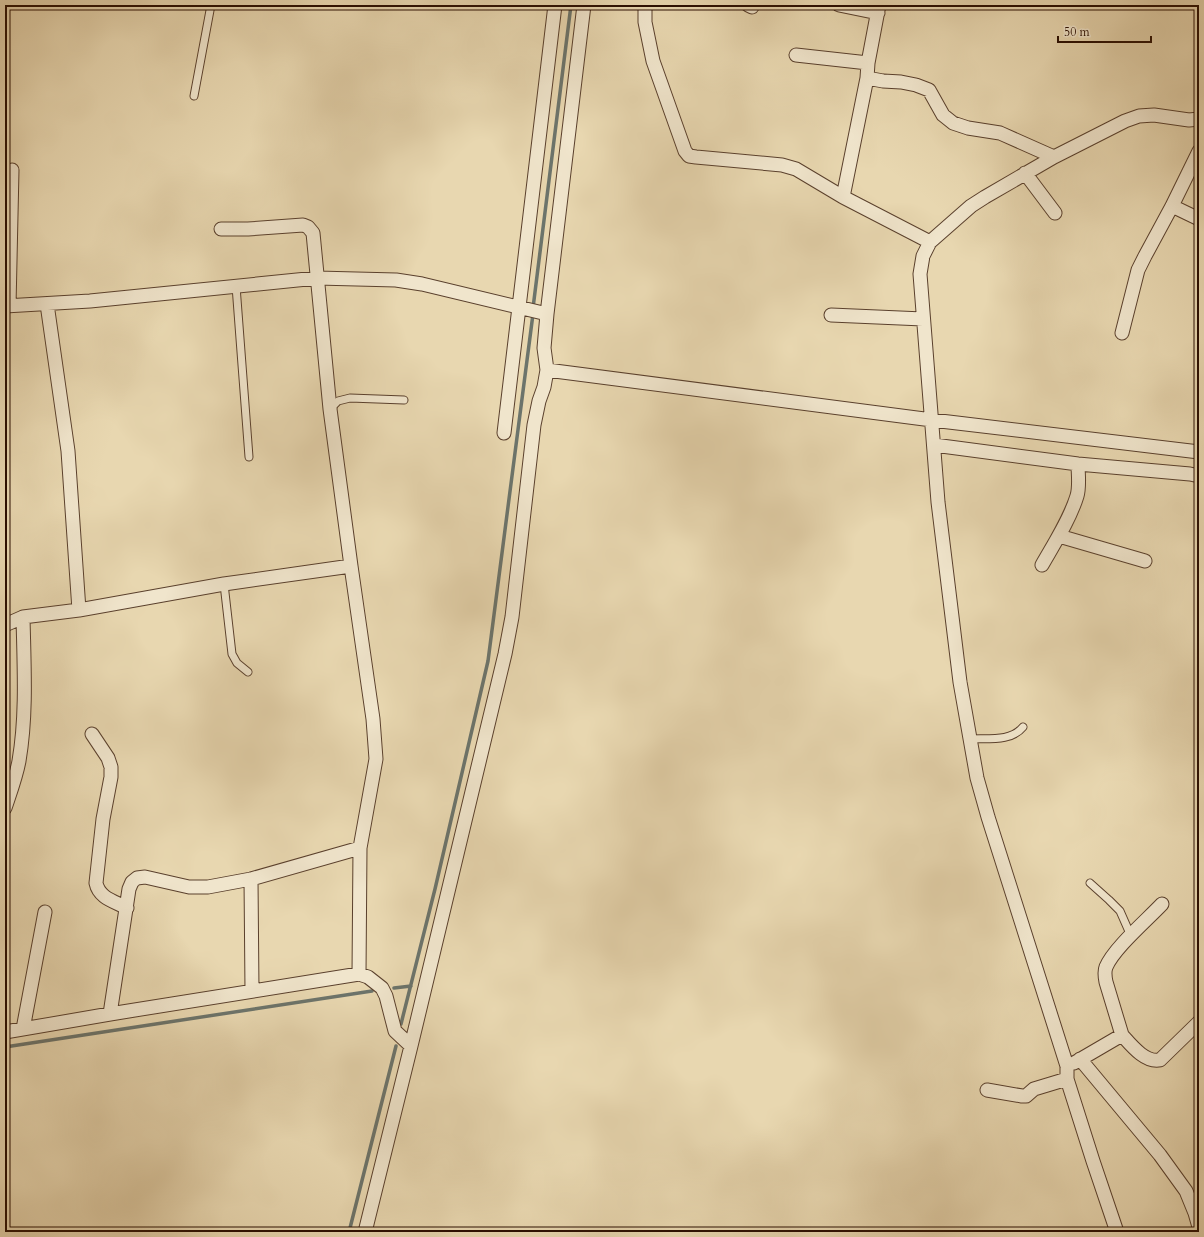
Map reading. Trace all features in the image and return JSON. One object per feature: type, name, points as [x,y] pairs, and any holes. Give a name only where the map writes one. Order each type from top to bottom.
[{"type":"street","points":[[504,433],[555,5]]},
{"type":"street","points":[[365,1232],[505,654],[512,617],[534,424],[538,401],[544,387],[547,370],[544,348],[547,314],[584,5]]},
{"type":"street","points":[[645,5],[645,22],[653,61],[685,151],[689,156],[696,158],[782,165],[796,169],[843,197],[930,242]]},
{"type":"street","points":[[839,5],[878,9],[868,63],[867,78],[843,197]]},
{"type":"street","points":[[796,56],[868,63]]},
{"type":"street","points":[[867,78],[901,82],[916,85],[929,90],[943,114],[954,123],[968,128],[1000,133],[1054,157]]},
{"type":"street","points":[[1117,1232],[1067,1079],[1067,1066],[977,778],[959,674],[938,502],[920,267],[922,256],[930,242],[971,206],[1054,157],[1125,121],[1139,116],[1189,120],[1199,118]]},
{"type":"street","points":[[1122,333],[1138,270],[1199,151]]},
{"type":"street","points":[[12,170],[7,306],[90,301],[317,278],[396,280],[422,284],[547,314]]},
{"type":"street","points":[[1025,173],[1055,213]]},
{"type":"street","points":[[1172,206],[1199,219]]},
{"type":"street","points":[[221,229],[248,230],[303,225],[308,227],[313,233],[330,410],[351,566],[374,719],[376,759],[360,848],[359,974]]},
{"type":"street","points":[[47,304],[68,451],[79,610]]},
{"type":"street","points":[[831,315],[923,319]]},
{"type":"street","points":[[547,370],[932,422],[1199,452]]},
{"type":"street","points":[[933,443],[1078,464],[1199,476]]},
{"type":"street","points":[[1042,565],[1059,536],[1077,496],[1078,464]]},
{"type":"street","points":[[1059,536],[1144,561]]},
{"type":"street","points":[[5,625],[23,617],[79,610],[224,584],[351,566]]},
{"type":"street","points":[[5,808],[16,775],[19,760],[24,708],[23,617]]},
{"type":"street","points":[[92,734],[108,758],[111,767],[111,777],[103,819],[96,883],[97,890],[101,894],[127,908]]},
{"type":"street","points":[[110,1014],[132,882],[137,878],[145,877],[189,887],[200,887],[251,879],[360,848]]},
{"type":"street","points":[[251,879],[252,991]]},
{"type":"street","points":[[1162,904],[1110,960],[1106,969],[1105,975],[1122,1035],[1148,1060],[1160,1060],[1199,1022]]},
{"type":"street","points":[[23,1029],[45,912]]},
{"type":"street","points":[[5,1032],[359,974],[368,977],[382,988],[386,996],[395,1031],[411,1046]]},
{"type":"street","points":[[1067,1066],[1122,1035]]},
{"type":"street","points":[[1080,1059],[1160,1155],[1182,1185],[1195,1213],[1199,1227]]},
{"type":"street","points":[[987,1090],[1026,1096],[1034,1089],[1067,1079]]},
{"type":"lane","points":[[194,96],[211,5]]},
{"type":"lane","points":[[236,286],[249,457]]},
{"type":"lane","points":[[330,410],[338,401],[350,398],[404,400]]},
{"type":"lane","points":[[224,584],[232,654],[237,663],[248,672]]},
{"type":"lane","points":[[970,739],[1015,736],[1023,727]]},
{"type":"lane","points":[[1090,883],[1110,900],[1120,911],[1131,936]]},
{"type":"waterway","points":[[533,308],[571,5]]},
{"type":"waterway","points":[[401,1024],[435,889],[488,661],[533,314]]},
{"type":"waterway","points":[[394,988],[411,986]]},
{"type":"waterway","points":[[5,1047],[372,991]]},
{"type":"waterway","points":[[349,1232],[396,1046]]}]
